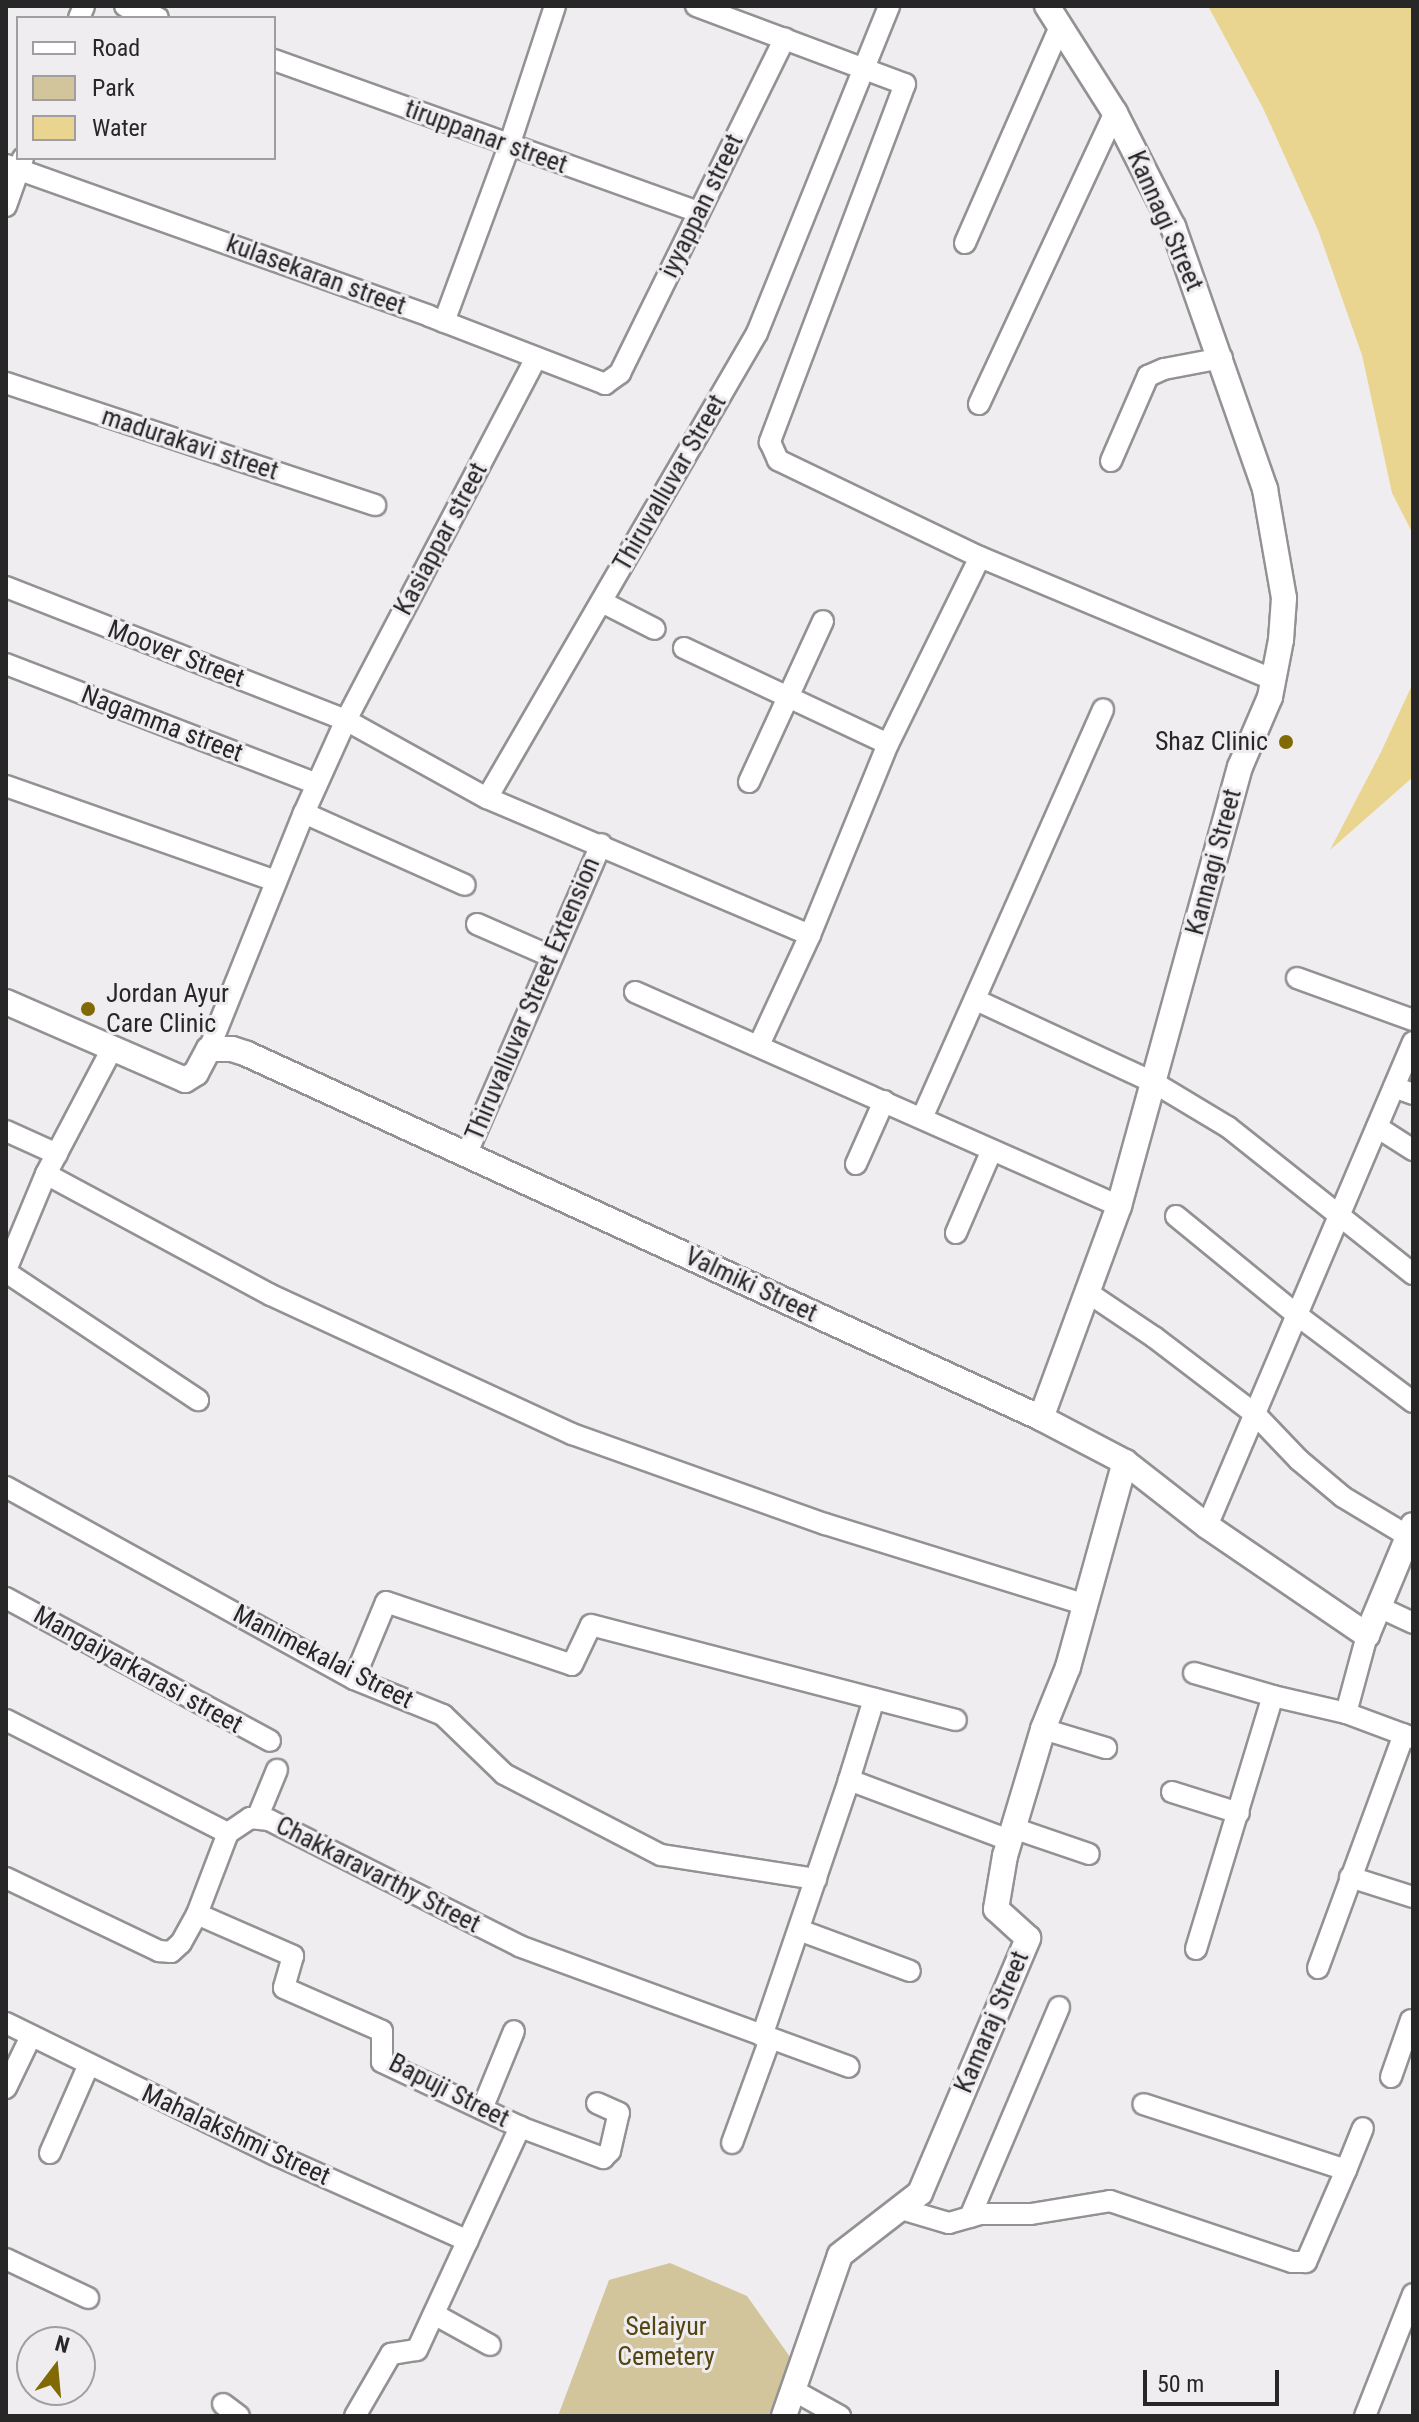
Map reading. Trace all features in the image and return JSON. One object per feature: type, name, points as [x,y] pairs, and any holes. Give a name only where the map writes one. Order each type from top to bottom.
[{"type":"street","points":[[125,6],[152,16]]},
{"type":"street","points":[[444,322],[509,146],[555,6]]},
{"type":"street","points":[[696,6],[905,84],[770,442],[778,460],[980,557],[1272,679]]},
{"type":"street","name":"Thiruvalluvar Street","points":[[487,798],[757,333],[889,6]]},
{"type":"street","name":"Kannagi Street","points":[[1041,1418],[1119,1206],[1240,767],[1270,697],[1281,640],[1284,598],[1265,489],[1222,358],[1173,227],[1115,113],[1047,6]]},
{"type":"street","points":[[965,243],[1060,27]]},
{"type":"street","name":"iyyappan street","points":[[620,373],[785,38]]},
{"type":"street","name":"tiruppanar street","points":[[276,61],[698,212]]},
{"type":"street","points":[[979,404],[1115,113]]},
{"type":"street","points":[[6,206],[16,164]]},
{"type":"street","name":"kulasekaran street","points":[[16,164],[605,384],[620,373]]},
{"type":"street","name":"Kasiappar street","points":[[209,1049],[304,813],[346,720],[536,358]]},
{"type":"street","points":[[1111,461],[1148,376],[1164,369],[1222,358]]},
{"type":"street","name":"madurakavi street","points":[[6,383],[375,505]]},
{"type":"street","points":[[759,1045],[810,935],[888,744],[980,557]]},
{"type":"street","name":"Moover Street","points":[[6,587],[346,720]]},
{"type":"street","points":[[602,602],[655,629]]},
{"type":"street","points":[[749,782],[823,621]]},
{"type":"street","points":[[684,648],[888,744]]},
{"type":"street","name":"Nagamma street","points":[[6,664],[317,784]]},
{"type":"street","points":[[922,1118],[1103,709]]},
{"type":"street","points":[[346,720],[487,798],[810,935]]},
{"type":"street","points":[[6,786],[276,881]]},
{"type":"street","points":[[304,813],[465,885]]},
{"type":"street","name":"Thiruvalluvar Street Extension","points":[[466,1155],[601,844]]},
{"type":"street","points":[[477,924],[550,956]]},
{"type":"street","points":[[1297,978],[1413,1020]]},
{"type":"street","points":[[635,992],[1119,1206]]},
{"type":"street","points":[[976,1000],[1153,1082],[1228,1127],[1413,1274]]},
{"type":"street","points":[[6,1002],[185,1080],[196,1073],[209,1049]]},
{"type":"street","points":[[1207,1526],[1377,1127],[1404,1090],[1413,1042]]},
{"type":"street","points":[[112,1049],[46,1174],[6,1271],[198,1400]]},
{"type":"street","name":"Valmiki Street","points":[[209,1049],[232,1049],[247,1054],[1041,1418],[1125,1462],[1207,1526],[1367,1635]]},
{"type":"street","points":[[856,1164],[884,1101]]},
{"type":"street","points":[[1377,1127],[1413,1150]]},
{"type":"street","points":[[6,1131],[57,1154]]},
{"type":"street","points":[[956,1233],[992,1150]]},
{"type":"street","points":[[46,1174],[271,1295],[572,1434],[825,1524],[1086,1605]]},
{"type":"street","points":[[1176,1216],[1297,1315],[1413,1402]]},
{"type":"street","points":[[1087,1292],[1154,1337],[1255,1414],[1299,1460],[1343,1497],[1411,1530],[1381,1608],[1367,1635],[1346,1713]]},
{"type":"street","name":"Kamaraj Street","points":[[784,2416],[840,2255],[920,2193],[1028,1938],[996,1909],[1011,1834],[1086,1605],[1125,1462]]},
{"type":"street","name":"Manimekalai Street","points":[[6,1487],[354,1679],[443,1715],[504,1774],[661,1855],[816,1879]]},
{"type":"street","name":"Mangaiyarkarasi street","points":[[6,1598],[270,1741]]},
{"type":"street","points":[[354,1679],[386,1602],[572,1665],[591,1625],[956,1720]]},
{"type":"street","points":[[1381,1608],[1413,1623]]},
{"type":"street","points":[[1194,1673],[1346,1713],[1408,1736],[1350,1877],[1318,1968]]},
{"type":"street","points":[[1196,1949],[1273,1696]]},
{"type":"street","points":[[732,2143],[874,1699]]},
{"type":"street","points":[[6,1720],[228,1833],[197,1914],[181,1943],[171,1952],[159,1951],[6,1878]]},
{"type":"street","points":[[1043,1729],[1106,1748]]},
{"type":"street","points":[[258,1816],[277,1770]]},
{"type":"street","points":[[849,1780],[1011,1834],[1089,1854]]},
{"type":"street","points":[[1172,1792],[1239,1813]]},
{"type":"street","name":"Chakkaravarthy Street","points":[[228,1833],[258,1816],[519,1946],[849,2067]]},
{"type":"street","points":[[1350,1877],[1413,1897]]},
{"type":"street","name":"Bapuji Street","points":[[197,1914],[291,1955],[294,1959],[284,1988],[379,2029],[384,2036],[382,2062],[592,2157],[607,2156],[619,2116],[616,2110],[597,2103]]},
{"type":"street","points":[[799,1930],[910,1971]]},
{"type":"street","points":[[970,2217],[1059,2007]]},
{"type":"street","points":[[1391,2077],[1412,2019]]},
{"type":"street","name":"Mahalakshmi Street","points":[[6,2023],[276,2155],[468,2241]]},
{"type":"street","points":[[482,2109],[514,2031]]},
{"type":"street","points":[[6,2088],[31,2036]]},
{"type":"street","points":[[50,2153],[89,2064]]},
{"type":"street","points":[[1143,2104],[1346,2170]]},
{"type":"street","points":[[355,2416],[391,2354],[417,2350],[520,2127]]},
{"type":"street","points":[[901,2209],[949,2223],[970,2217],[1031,2214],[1110,2201],[1299,2263],[1310,2257],[1363,2128]]},
{"type":"street","points":[[6,2259],[88,2298]]},
{"type":"street","points":[[1365,2416],[1409,2317],[1413,2294]]},
{"type":"street","points":[[434,2314],[490,2345]]},
{"type":"street","points":[[793,2390],[840,2416]]},
{"type":"green space","name":"Selaiyur Cemetery","points":[[670,2263],[747,2296],[795,2364],[777,2416],[558,2416],[609,2280]]},
{"type":"water","points":[[1208,6],[1413,6],[1413,534],[1392,493],[1362,355],[1318,230],[1263,108]]},
{"type":"water","points":[[1413,683],[1413,777],[1330,850],[1381,752]]},
{"type":"place","name":"Shaz Clinic","points":[[1286,742]]},
{"type":"place","name":"Jordan Ayur Care Clinic","points":[[88,1009]]}]
